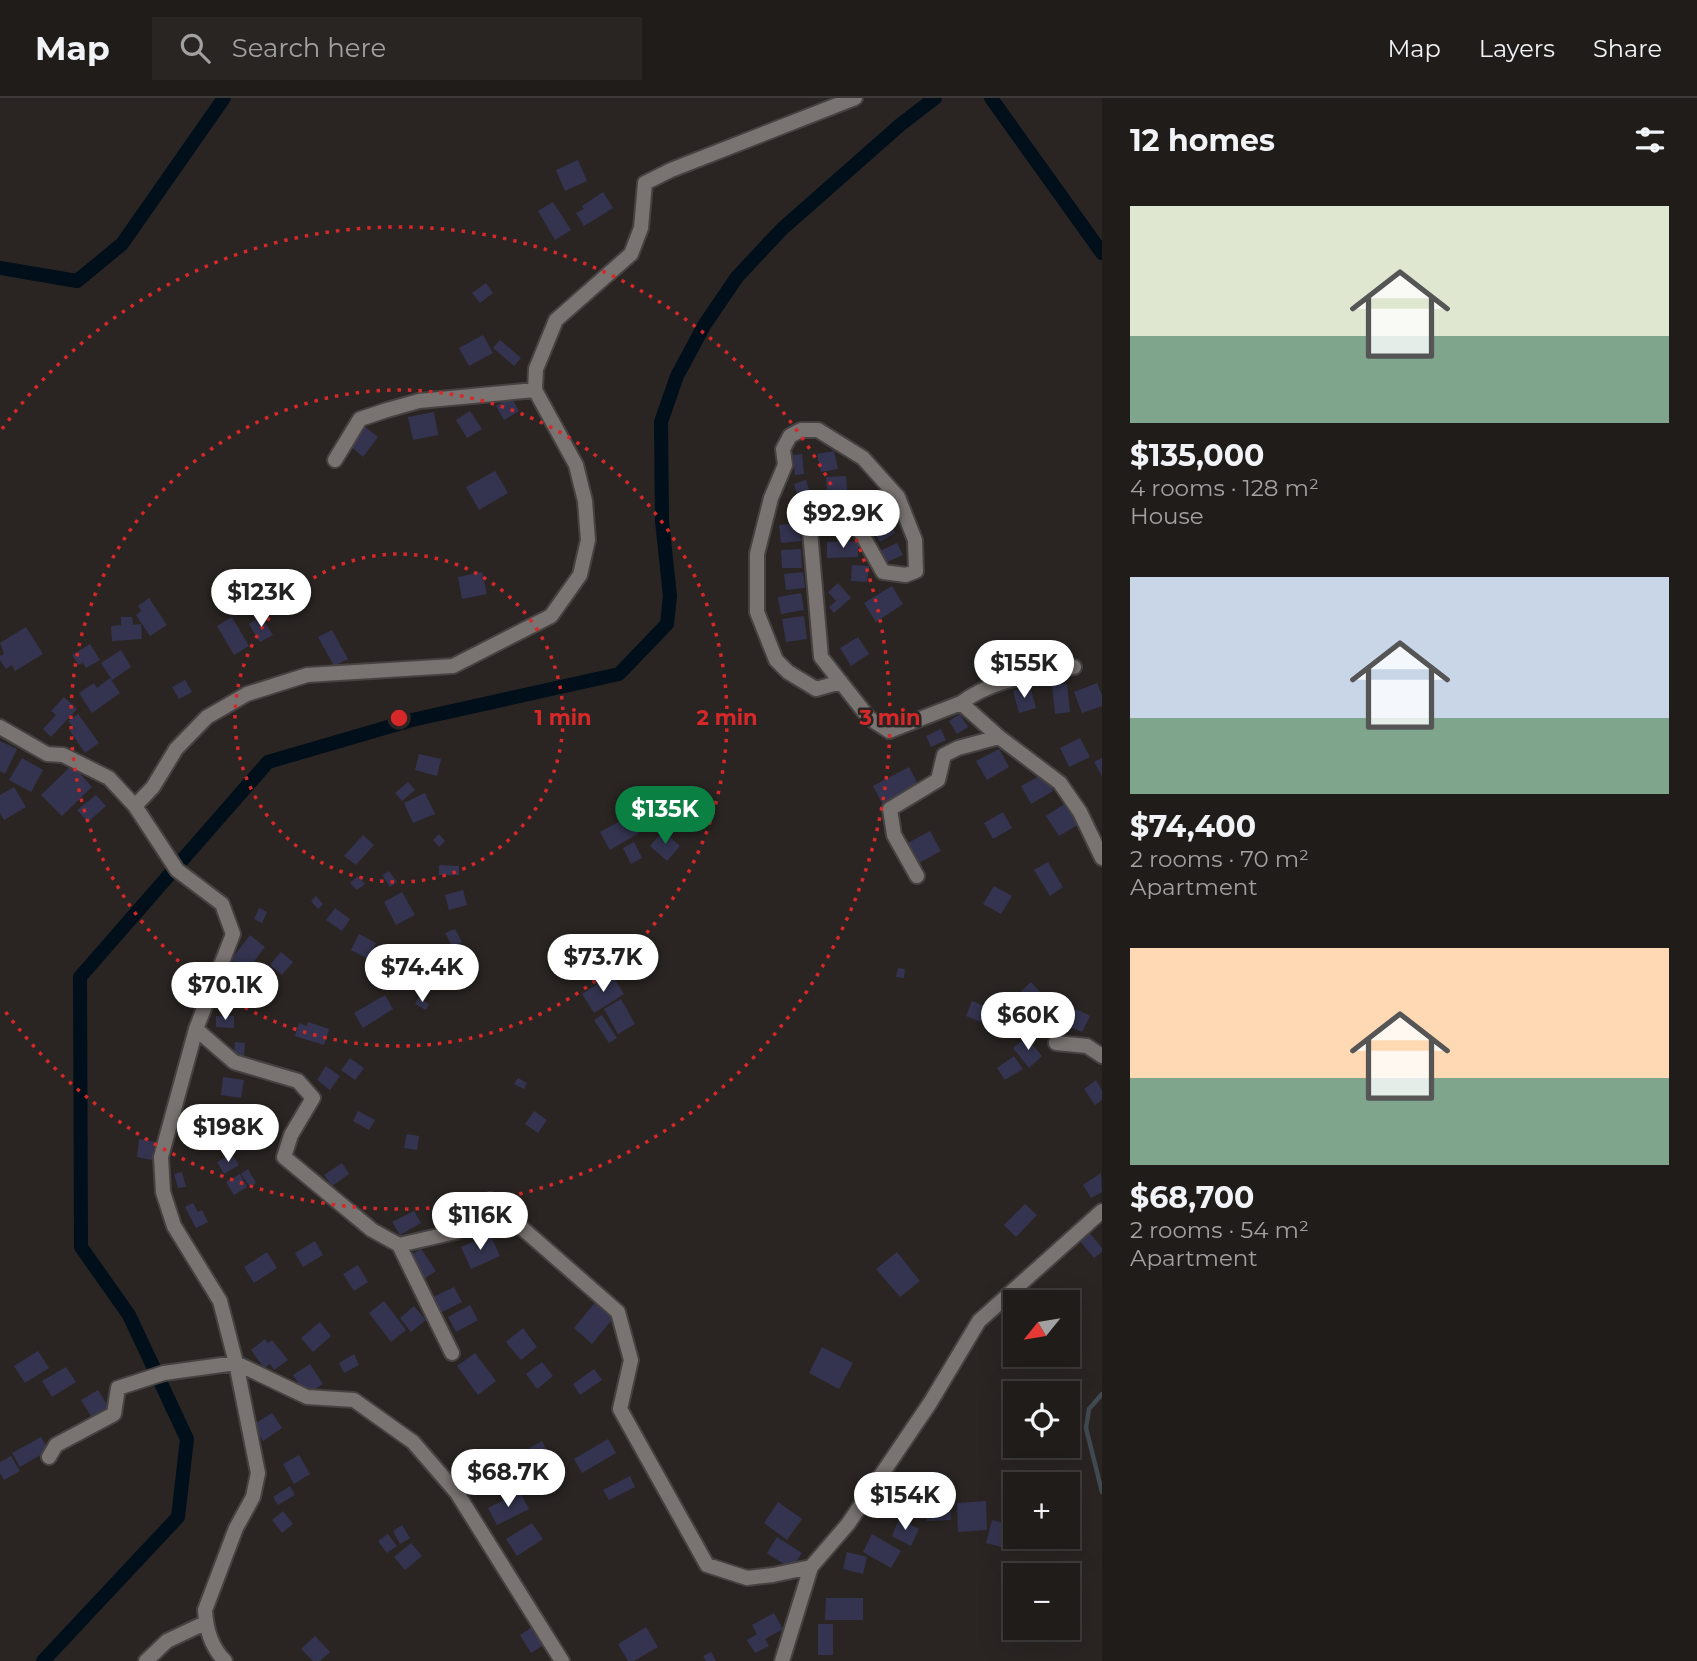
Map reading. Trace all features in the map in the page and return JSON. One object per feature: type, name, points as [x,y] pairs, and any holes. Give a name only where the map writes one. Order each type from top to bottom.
[{"type":"street","points":[[135,806],[153,787],[176,749],[207,717],[247,694],[307,675],[453,666],[551,616],[580,575],[588,540],[586,514],[576,465],[535,390],[536,369],[556,320],[631,254],[641,228],[645,183],[671,170],[855,98]]},
{"type":"street","points":[[335,460],[360,419],[419,401],[535,390]]},
{"type":"street","points":[[841,682],[816,690],[788,672],[776,660],[757,612],[757,554],[771,498],[785,465],[783,449],[790,436],[801,430],[818,430],[863,458],[898,497],[915,540],[916,571],[906,575],[883,572],[845,504],[815,507],[810,531],[821,657],[841,682],[869,718],[889,732],[961,703],[975,692],[1005,681],[1074,667]]},
{"type":"street","points":[[961,703],[999,737],[1060,783],[1080,812],[1102,858]]},
{"type":"street","points":[[0,727],[47,754],[63,755],[109,778],[135,806],[177,870],[222,904],[233,934],[196,1030],[161,1157],[163,1192],[174,1226],[220,1301],[236,1363],[258,1473],[253,1497],[236,1528],[205,1610],[205,1623],[215,1651],[225,1661]]},
{"type":"street","points":[[917,876],[894,835],[890,809],[938,780],[944,755],[958,748],[999,737]]},
{"type":"street","points":[[196,1030],[234,1062],[299,1081],[313,1098],[291,1135],[284,1157],[372,1230],[399,1245],[452,1353]]},
{"type":"street","points":[[1056,1043],[1087,1046],[1102,1056]]},
{"type":"street","points":[[399,1245],[456,1232],[490,1200],[618,1312],[631,1360],[620,1409],[707,1565],[747,1577],[811,1567]]},
{"type":"street","points":[[782,1661],[811,1567],[855,1513],[930,1403],[979,1321],[1102,1210]]},
{"type":"street","points":[[49,1457],[56,1445],[114,1414],[118,1388],[164,1373],[236,1363],[307,1397],[354,1400],[413,1442],[457,1493],[562,1661]]},
{"type":"street","points":[[146,1661],[167,1641],[205,1623]]},
{"type":"building","points":[[578,160],[587,181],[565,191],[556,170]]},
{"type":"building","points":[[603,192],[613,208],[584,226],[576,213]]},
{"type":"building","points":[[553,202],[571,230],[555,240],[538,211]]},
{"type":"building","points":[[486,283],[493,293],[480,303],[472,293]]},
{"type":"building","points":[[483,335],[493,353],[469,366],[459,348]]},
{"type":"building","points":[[500,340],[521,358],[514,366],[493,348]]},
{"type":"building","points":[[511,397],[519,411],[504,420],[496,406]]},
{"type":"building","points":[[470,411],[482,429],[467,438],[456,420]]},
{"type":"building","points":[[434,412],[438,435],[413,440],[408,417]]},
{"type":"building","points":[[364,426],[378,437],[363,457],[349,445]]},
{"type":"building","points":[[834,451],[838,469],[821,472],[817,454]]},
{"type":"building","points":[[802,454],[804,474],[795,475],[793,455]]},
{"type":"building","points":[[495,471],[508,493],[479,510],[466,487]]},
{"type":"building","points":[[846,476],[847,490],[827,491],[826,477]]},
{"type":"building","points":[[806,480],[811,497],[799,501],[794,484]]},
{"type":"building","points":[[872,498],[879,514],[865,521],[858,505]]},
{"type":"building","points":[[828,514],[845,515],[845,532],[827,531]]},
{"type":"building","points":[[887,520],[895,533],[880,542],[872,529]]},
{"type":"building","points":[[799,523],[801,541],[781,543],[779,525]]},
{"type":"building","points":[[858,541],[858,557],[827,558],[827,542]]},
{"type":"building","points":[[897,543],[903,555],[885,563],[880,551]]},
{"type":"building","points":[[801,549],[802,568],[782,568],[781,550]]},
{"type":"building","points":[[852,565],[869,566],[867,582],[851,581]]},
{"type":"building","points":[[482,572],[487,594],[462,599],[458,577]]},
{"type":"building","points":[[803,572],[805,588],[786,590],[784,574]]},
{"type":"building","points":[[838,583],[851,598],[834,613],[829,607],[836,601],[828,592]]},
{"type":"building","points":[[892,586],[903,604],[876,622],[864,603]]},
{"type":"building","points":[[801,593],[804,610],[781,614],[778,597]]},
{"type":"building","points":[[149,598],[167,625],[150,636],[136,615],[141,611],[138,606]]},
{"type":"building","points":[[261,616],[273,635],[260,642],[249,624]]},
{"type":"building","points":[[804,616],[807,639],[786,642],[782,619]]},
{"type":"building","points":[[121,617],[132,617],[133,625],[141,624],[142,639],[112,641],[111,626],[121,625]]},
{"type":"building","points":[[232,617],[249,646],[234,655],[217,626]]},
{"type":"building","points":[[26,627],[43,654],[15,671],[12,665],[6,669],[0,660],[0,656],[4,654],[0,643]]},
{"type":"building","points":[[332,630],[348,659],[334,666],[318,637]]},
{"type":"building","points":[[858,637],[869,654],[851,666],[840,648]]},
{"type":"building","points":[[90,644],[100,660],[86,668],[83,663],[79,665],[72,655]]},
{"type":"building","points":[[121,650],[131,667],[112,680],[101,663]]},
{"type":"building","points":[[110,678],[120,693],[92,713],[79,693],[94,683],[97,688]]},
{"type":"building","points":[[185,680],[192,692],[179,699],[172,687]]},
{"type":"building","points":[[1097,683],[1102,695],[1102,706],[1082,713],[1074,692]]},
{"type":"building","points":[[1067,684],[1070,712],[1055,714],[1052,685]]},
{"type":"building","points":[[1030,686],[1036,708],[1019,713],[1013,691]]},
{"type":"building","points":[[64,697],[77,709],[51,737],[43,729],[56,715],[51,711]]},
{"type":"building","points":[[78,714],[99,743],[85,753],[70,731],[74,728],[68,721]]},
{"type":"building","points":[[960,714],[968,727],[957,734],[949,721]]},
{"type":"building","points":[[941,729],[946,740],[931,747],[926,736]]},
{"type":"building","points":[[1080,738],[1090,757],[1069,767],[1060,748]]},
{"type":"building","points":[[0,741],[17,749],[5,774],[0,771]]},
{"type":"building","points":[[999,749],[1009,767],[987,780],[976,761]]},
{"type":"building","points":[[419,754],[441,759],[437,776],[415,770]]},
{"type":"building","points":[[22,758],[43,770],[31,792],[9,780]]},
{"type":"building","points":[[1102,758],[1102,776],[1094,762]]},
{"type":"building","points":[[72,765],[92,787],[62,816],[41,795]]},
{"type":"building","points":[[909,767],[920,788],[884,807],[873,786]]},
{"type":"building","points":[[1043,774],[1053,791],[1031,804],[1021,786]]},
{"type":"building","points":[[408,782],[415,790],[402,801],[395,793]]},
{"type":"building","points":[[14,787],[26,807],[4,820],[0,813],[0,795]]},
{"type":"building","points":[[425,793],[435,814],[413,823],[404,803]]},
{"type":"building","points":[[96,795],[106,806],[88,822],[77,810]]},
{"type":"building","points":[[1066,803],[1079,824],[1059,836],[1046,816]]},
{"type":"building","points":[[1003,812],[1012,828],[993,839],[984,823]]},
{"type":"building","points":[[629,816],[639,833],[610,850],[600,832]]},
{"type":"building","points":[[663,831],[680,846],[667,861],[650,846]]},
{"type":"building","points":[[930,831],[941,851],[919,863],[908,843]]},
{"type":"building","points":[[439,834],[445,841],[439,847],[433,840]]},
{"type":"building","points":[[363,835],[374,845],[356,865],[344,856]]},
{"type":"building","points":[[634,842],[642,858],[631,864],[623,848]]},
{"type":"building","points":[[1048,862],[1063,887],[1050,896],[1034,870]]},
{"type":"building","points":[[439,865],[459,866],[459,875],[439,875]]},
{"type":"building","points":[[389,871],[397,882],[390,887],[382,875]]},
{"type":"building","points":[[358,876],[365,884],[357,890],[350,883]]},
{"type":"building","points":[[994,886],[1012,896],[1001,914],[983,904]]},
{"type":"building","points":[[463,890],[467,905],[449,910],[445,895]]},
{"type":"building","points":[[402,892],[415,915],[396,925],[384,902]]},
{"type":"building","points":[[316,896],[323,904],[318,909],[311,901]]},
{"type":"building","points":[[259,908],[267,912],[262,923],[254,919]]},
{"type":"building","points":[[335,908],[350,919],[342,931],[326,920]]},
{"type":"building","points":[[455,929],[462,942],[452,946],[445,933]]},
{"type":"building","points":[[359,934],[376,943],[368,959],[351,950]]},
{"type":"building","points":[[250,935],[265,947],[246,972],[231,960]]},
{"type":"building","points":[[398,945],[413,951],[404,972],[389,967]]},
{"type":"building","points":[[281,952],[293,962],[282,975],[270,965]]},
{"type":"building","points":[[596,956],[608,977],[594,985],[582,964]]},
{"type":"building","points":[[898,968],[905,969],[904,978],[896,977]]},
{"type":"building","points":[[612,975],[624,994],[594,1013],[582,994]]},
{"type":"building","points":[[1031,982],[1043,995],[1028,1008],[1017,995]]},
{"type":"building","points":[[257,991],[262,998],[248,1008],[243,1001]]},
{"type":"building","points":[[385,995],[393,1009],[363,1028],[354,1013]]},
{"type":"building","points":[[418,998],[429,1004],[426,1010],[415,1004]]},
{"type":"building","points":[[621,999],[635,1024],[618,1034],[604,1009]]},
{"type":"building","points":[[972,1001],[992,1009],[986,1024],[966,1016]]},
{"type":"building","points":[[1076,1009],[1090,1016],[1082,1032],[1068,1026]]},
{"type":"building","points":[[602,1015],[617,1038],[609,1043],[594,1020]]},
{"type":"building","points":[[216,1016],[234,1016],[234,1028],[216,1027]]},
{"type":"building","points":[[308,1022],[329,1029],[324,1045],[295,1036],[299,1023],[307,1026]]},
{"type":"building","points":[[1026,1037],[1042,1056],[1029,1068],[1013,1048]]},
{"type":"building","points":[[235,1042],[245,1043],[244,1056],[234,1055]]},
{"type":"building","points":[[1014,1056],[1023,1069],[1005,1080],[997,1068]]},
{"type":"building","points":[[350,1058],[364,1068],[355,1080],[341,1070]]},
{"type":"building","points":[[326,1066],[340,1076],[330,1090],[317,1080]]},
{"type":"building","points":[[223,1077],[244,1080],[241,1098],[221,1095]]},
{"type":"building","points":[[518,1078],[527,1083],[524,1089],[514,1084]]},
{"type":"building","points":[[1096,1080],[1102,1090],[1102,1100],[1095,1105],[1084,1089]]},
{"type":"building","points":[[358,1111],[375,1120],[369,1130],[353,1121]]},
{"type":"building","points":[[534,1111],[547,1120],[538,1133],[525,1124]]},
{"type":"building","points":[[216,1121],[219,1138],[203,1140],[201,1124]]},
{"type":"building","points":[[407,1134],[419,1136],[417,1150],[404,1148]]},
{"type":"building","points":[[139,1139],[155,1142],[152,1160],[137,1157]]},
{"type":"building","points":[[232,1154],[239,1165],[224,1174],[217,1162]]},
{"type":"building","points":[[342,1163],[349,1174],[332,1186],[324,1175]]},
{"type":"building","points":[[248,1169],[256,1183],[250,1187],[241,1174]]},
{"type":"building","points":[[182,1172],[186,1187],[178,1188],[174,1174]]},
{"type":"building","points":[[1101,1173],[1102,1192],[1091,1198],[1083,1185]]},
{"type":"building","points":[[240,1174],[247,1187],[234,1195],[226,1182]]},
{"type":"building","points":[[193,1203],[198,1212],[202,1210],[208,1222],[196,1228],[185,1207]]},
{"type":"building","points":[[1025,1204],[1037,1215],[1016,1237],[1004,1225]]},
{"type":"building","points":[[414,1211],[421,1223],[400,1235],[392,1222]]},
{"type":"building","points":[[1088,1231],[1102,1248],[1102,1252],[1094,1258],[1078,1239]]},
{"type":"building","points":[[490,1234],[500,1256],[471,1269],[461,1247]]},
{"type":"building","points":[[315,1241],[323,1255],[303,1267],[295,1253]]},
{"type":"building","points":[[421,1249],[436,1271],[424,1279],[409,1256]]},
{"type":"building","points":[[267,1252],[277,1268],[254,1283],[244,1267]]},
{"type":"building","points":[[897,1252],[920,1281],[900,1297],[876,1269]]},
{"type":"building","points":[[358,1265],[368,1282],[354,1291],[343,1274]]},
{"type":"building","points":[[454,1287],[462,1302],[440,1313],[433,1297]]},
{"type":"building","points":[[597,1300],[615,1316],[592,1344],[574,1328]]},
{"type":"building","points":[[384,1301],[406,1330],[391,1342],[369,1313]]},
{"type":"building","points":[[470,1305],[478,1320],[456,1332],[448,1317]]},
{"type":"building","points":[[414,1306],[426,1320],[411,1332],[400,1318]]},
{"type":"building","points":[[320,1322],[331,1336],[313,1352],[301,1338]]},
{"type":"building","points":[[523,1328],[537,1347],[521,1360],[506,1342]]},
{"type":"building","points":[[265,1339],[268,1343],[272,1340],[288,1360],[274,1370],[270,1364],[264,1368],[251,1350]]},
{"type":"building","points":[[822,1347],[853,1363],[839,1389],[809,1373]]},
{"type":"building","points":[[38,1351],[49,1368],[25,1383],[14,1366]]},
{"type":"building","points":[[475,1353],[496,1381],[478,1395],[457,1366]]},
{"type":"building","points":[[354,1354],[359,1365],[344,1373],[339,1363]]},
{"type":"building","points":[[542,1362],[553,1376],[537,1389],[526,1374]]},
{"type":"building","points":[[310,1364],[323,1384],[306,1395],[293,1375]]},
{"type":"building","points":[[66,1367],[76,1382],[52,1397],[42,1381]]},
{"type":"building","points":[[594,1369],[602,1380],[580,1395],[573,1384]]},
{"type":"building","points":[[98,1390],[111,1411],[94,1421],[81,1400]]},
{"type":"building","points":[[272,1413],[282,1428],[263,1441],[253,1425]]},
{"type":"building","points":[[41,1437],[49,1450],[20,1467],[12,1453]]},
{"type":"building","points":[[608,1439],[616,1453],[582,1473],[574,1459]]},
{"type":"building","points":[[542,1441],[549,1455],[535,1463],[528,1449]]},
{"type":"building","points":[[299,1455],[310,1474],[294,1484],[283,1464]]},
{"type":"building","points":[[11,1456],[20,1471],[4,1480],[0,1473],[0,1462]]},
{"type":"building","points":[[630,1476],[635,1487],[609,1500],[603,1490]]},
{"type":"building","points":[[290,1486],[295,1495],[278,1505],[273,1497]]},
{"type":"building","points":[[949,1490],[951,1520],[927,1521],[925,1491]]},
{"type":"building","points":[[520,1492],[529,1509],[497,1525],[488,1508]]},
{"type":"building","points":[[986,1501],[987,1530],[958,1532],[957,1503]]},
{"type":"building","points":[[778,1502],[802,1519],[787,1540],[764,1523]]},
{"type":"building","points":[[283,1511],[293,1524],[282,1533],[272,1520]]},
{"type":"building","points":[[899,1519],[919,1529],[911,1546],[892,1536]]},
{"type":"building","points":[[992,1520],[1003,1523],[1001,1547],[986,1543]]},
{"type":"building","points":[[532,1523],[543,1539],[517,1556],[506,1539]]},
{"type":"building","points":[[402,1525],[410,1538],[400,1544],[393,1531]]},
{"type":"building","points":[[388,1534],[397,1546],[387,1553],[378,1541]]},
{"type":"building","points":[[872,1534],[901,1551],[891,1568],[863,1552]]},
{"type":"building","points":[[777,1537],[802,1553],[791,1569],[767,1553]]},
{"type":"building","points":[[411,1543],[422,1556],[405,1570],[394,1557]]},
{"type":"building","points":[[847,1552],[867,1557],[863,1574],[843,1569]]},
{"type":"building","points":[[826,1598],[863,1598],[863,1620],[825,1620]]},
{"type":"building","points":[[774,1613],[783,1629],[765,1639],[769,1646],[755,1653],[747,1640],[757,1634],[752,1625]]},
{"type":"building","points":[[818,1624],[833,1624],[833,1655],[818,1655]]},
{"type":"building","points":[[534,1626],[545,1644],[531,1653],[520,1635]]},
{"type":"building","points":[[646,1627],[658,1647],[634,1661],[628,1661],[618,1644]]},
{"type":"building","points":[[315,1636],[330,1652],[320,1661],[313,1661],[301,1649]]},
{"type":"building","points":[[711,1652],[716,1661],[706,1661],[703,1656]]},
{"type":"waterway","points":[[0,268],[77,281],[122,244],[224,98]]},
{"type":"waterway","points":[[43,1661],[178,1517],[187,1439],[129,1315],[81,1247],[80,977],[268,762],[412,720],[619,674],[667,624],[670,596],[662,521],[661,422],[677,376],[705,324],[737,277],[782,229],[900,125],[935,98]]},
{"type":"waterway","points":[[991,98],[1102,253]]},
{"type":"waterway","points":[[1102,1394],[1089,1409],[1086,1428],[1102,1492]]}]
